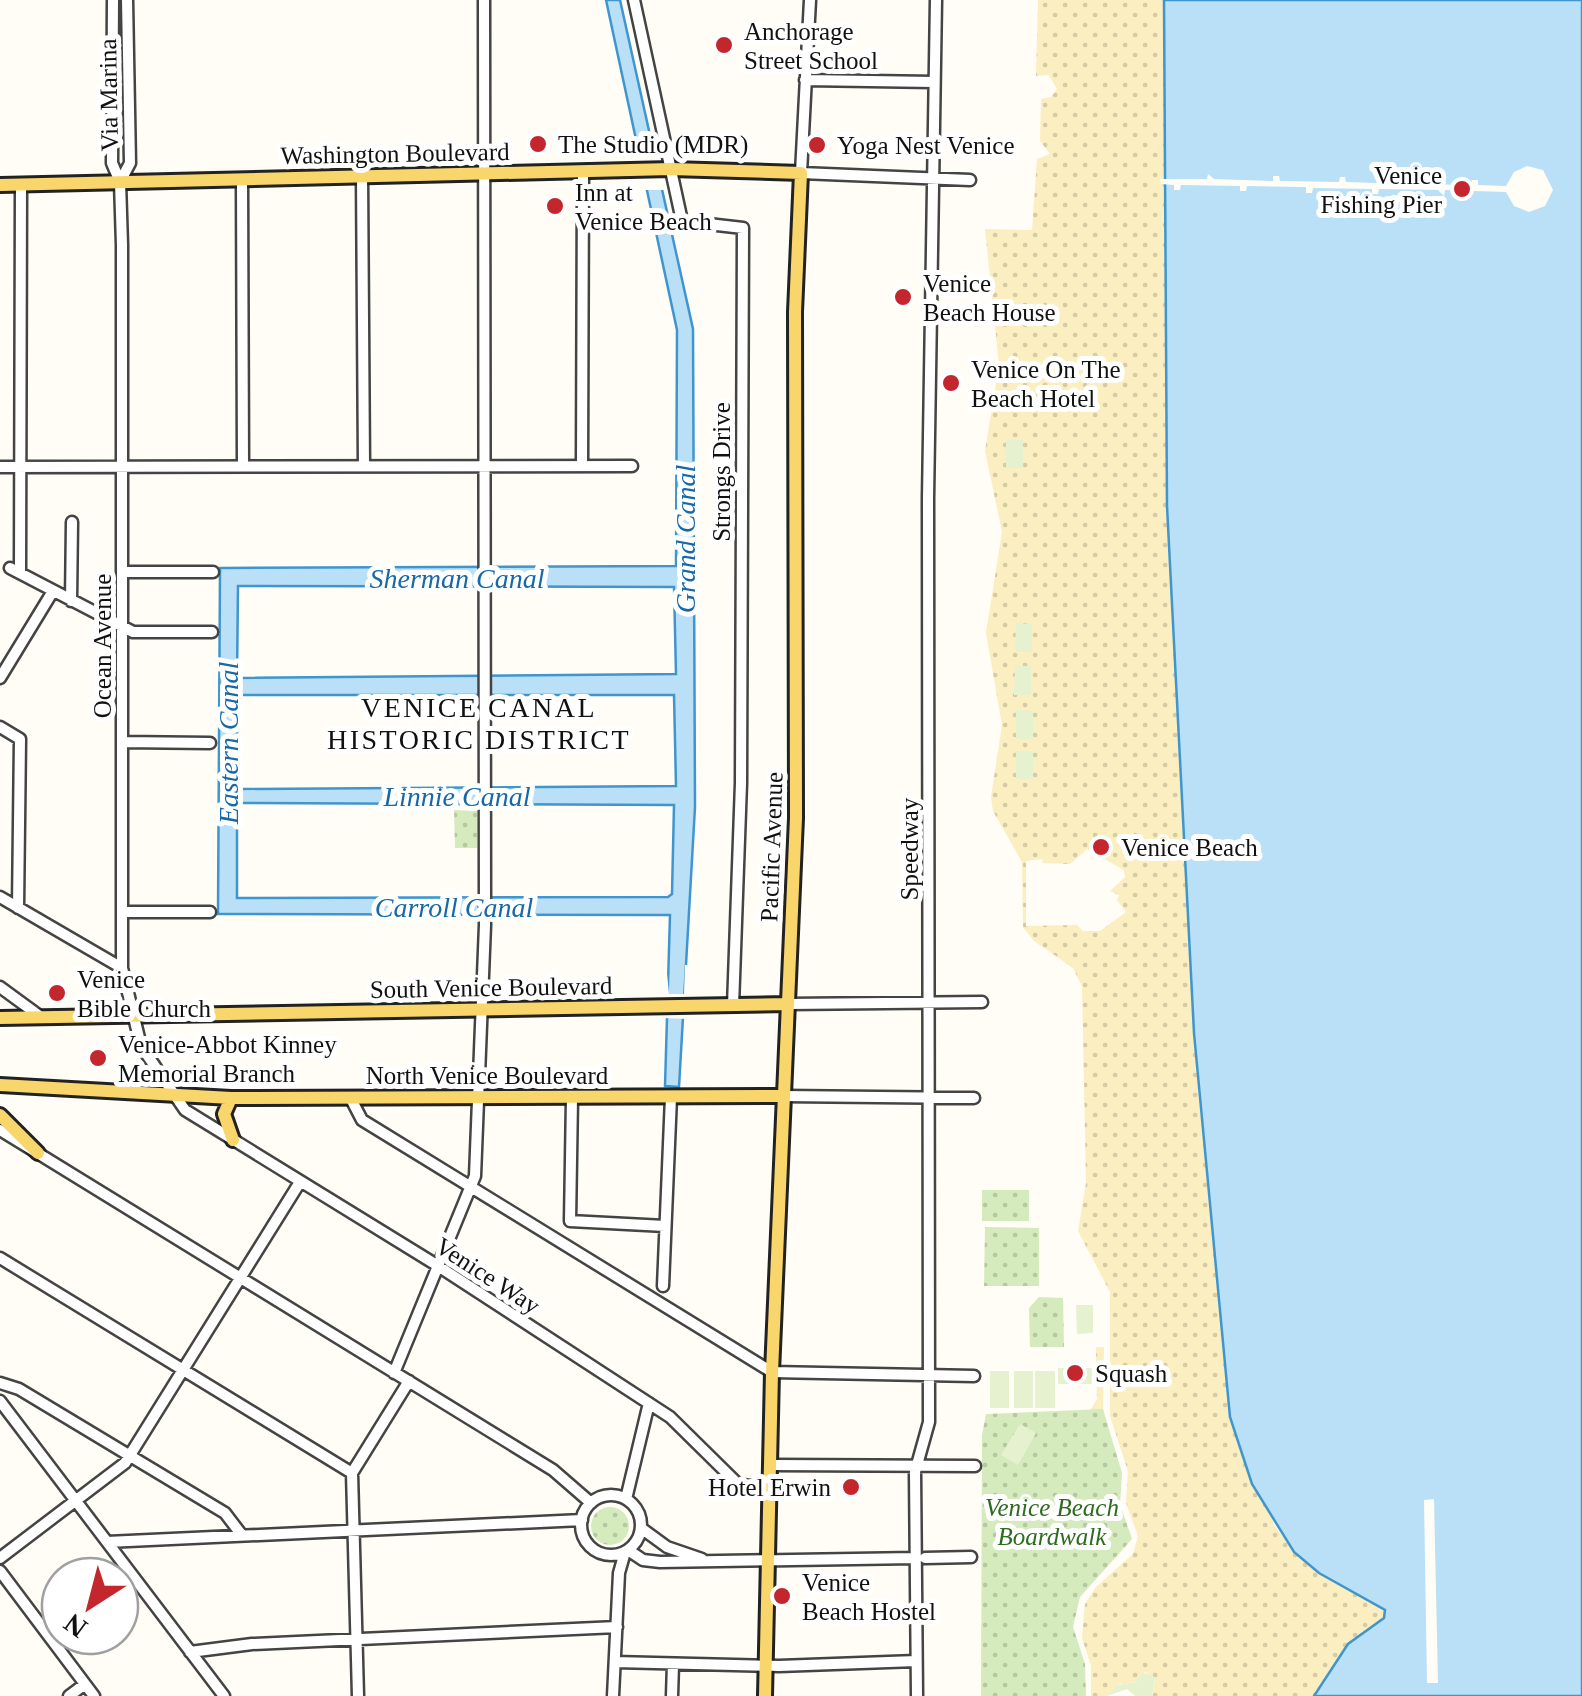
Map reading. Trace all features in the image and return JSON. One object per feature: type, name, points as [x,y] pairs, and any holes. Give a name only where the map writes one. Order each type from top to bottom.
[{"type":"main road","name":"Washington Boulevard","points":[[0,186],[666,169],[801,173]]},
{"type":"main road","name":"Pacific Avenue","points":[[764,1696],[772,1372],[796,803],[796,312],[801,173]]},
{"type":"main road","name":"South Venice Boulevard","points":[[0,1018],[788,1004]]},
{"type":"main road","name":"North Venice Boulevard","points":[[1,1087],[231,1098],[783,1096]]},
{"type":"main road","points":[[231,1098],[224,1114],[233,1140]]},
{"type":"main road","points":[[0,1116],[38,1153]]},
{"type":"street","name":"Via Marina","points":[[120,182],[130,163],[128,0]]},
{"type":"street","points":[[394,1373],[435,1264],[472,1188],[478,1097],[485,918],[484,0]]},
{"type":"street","name":"Strongs Drive","points":[[634,0],[666,169],[682,221],[743,228],[741,783],[733,1006]]},
{"type":"street","name":"Pacific Avenue","points":[[801,173],[810,0]]},
{"type":"street","name":"Speedway","points":[[916,1696],[918,1464],[929,1422],[930,1375],[936,0]]},
{"type":"street","name":"Via Marina","points":[[112,2],[112,163],[120,182]]},
{"type":"street","points":[[805,80],[934,82]]},
{"type":"street","points":[[112,87],[129,88]]},
{"type":"street","points":[[582,466],[583,171]]},
{"type":"street","name":"Washington Boulevard","points":[[801,173],[970,180]]},
{"type":"street","points":[[362,176],[364,466]]},
{"type":"street","points":[[242,180],[244,466]]},
{"type":"street","name":"Ocean Avenue","points":[[120,182],[122,968],[141,1046],[174,1096]]},
{"type":"street","points":[[21,185],[22,467],[15,570],[132,632],[212,632]]},
{"type":"street","points":[[0,467],[632,466]]},
{"type":"street","points":[[70,601],[72,522]]},
{"type":"street","points":[[123,572],[213,572]]},
{"type":"street","points":[[0,678],[53,591]]},
{"type":"street","points":[[0,727],[20,739],[18,908]]},
{"type":"street","points":[[122,742],[210,743]]},
{"type":"street","points":[[0,897],[122,968]]},
{"type":"street","points":[[122,912],[210,912]]},
{"type":"street","points":[[0,986],[41,1017]]},
{"type":"street","name":"South Venice Boulevard","points":[[788,1004],[982,1002]]},
{"type":"street","name":"Venice Way","points":[[174,1096],[185,1110],[435,1264],[649,1403],[676,1422],[733,1481],[749,1489],[772,1490]]},
{"type":"street","name":"North Venice Boulevard","points":[[783,1096],[974,1098]]},
{"type":"street","points":[[350,1097],[358,1116],[772,1372],[974,1376]]},
{"type":"street","points":[[370,1097],[367,1111],[374,1126]]},
{"type":"street","points":[[663,1286],[671,1097]]},
{"type":"street","points":[[572,1098],[570,1221],[665,1226]]},
{"type":"street","points":[[0,1130],[552,1470],[591,1503]]},
{"type":"street","points":[[0,1558],[120,1468],[300,1182]]},
{"type":"street","points":[[0,1258],[352,1473]]},
{"type":"street","points":[[358,1696],[352,1473],[409,1381]]},
{"type":"street","points":[[0,1383],[19,1389],[225,1513],[241,1534]]},
{"type":"street","points":[[0,1401],[224,1696]]},
{"type":"street","points":[[626,1499],[649,1403]]},
{"type":"street","points":[[772,1465],[975,1466]]},
{"type":"street","points":[[614,1696],[619,1573],[626,1551],[641,1528],[639,1513],[626,1499],[608,1495],[591,1503],[582,1520],[585,1538],[619,1573]]},
{"type":"street","points":[[106,1542],[582,1520]]},
{"type":"street","points":[[641,1528],[667,1547],[702,1559]]},
{"type":"street","points":[[601,1553],[626,1551],[648,1561],[971,1557]]},
{"type":"street","points":[[0,1571],[94,1696]]},
{"type":"street","points":[[190,1652],[356,1639],[617,1628]]},
{"type":"street","points":[[615,1662],[916,1661]]},
{"type":"street","points":[[672,1696],[673,1664]]},
{"type":"street","points":[[69,1696],[85,1684]]},
{"type":"sand","name":"Venice Beach","points":[[1038,0],[1164,0],[1167,506],[1273,1523],[1294,1552],[1319,1573],[1386,1610],[1384,1618],[1348,1644],[1314,1696],[1152,1696],[1155,1679],[1145,1672],[1136,1682],[1119,1684],[1107,1696],[1091,1696],[1091,1666],[1082,1638],[1085,1604],[1096,1587],[1133,1554],[1138,1536],[1126,1503],[1128,1471],[1110,1416],[1110,1292],[1078,1231],[1086,1183],[1082,986],[1073,968],[1034,941],[1023,927],[1022,862],[993,811],[991,797],[1002,725],[986,633],[1002,532],[985,451],[999,365],[985,229],[1032,230],[1037,159],[1050,154],[1040,141],[1041,99],[1051,97],[1057,89],[1049,75],[1036,76]],"holes":[[[1087,849],[1124,870],[1125,877],[1110,891],[1119,895],[1117,900],[1126,912],[1100,931],[1083,931],[1077,925],[1026,926],[1026,861],[1042,859],[1043,863],[1070,864]]]},
{"type":"sand","points":[[1096,1347],[1104,1347],[1103,1409],[1108,1435],[1079,1429],[1097,1399]]},
{"type":"green space","points":[[1006,439],[1023,440],[1023,468],[1006,468]]},
{"type":"green space","points":[[1016,623],[1032,624],[1032,652],[1015,652]]},
{"type":"green space","points":[[1015,666],[1031,666],[1031,695],[1014,695]]},
{"type":"green space","points":[[1016,710],[1033,711],[1033,739],[1016,739]]},
{"type":"green space","points":[[1016,751],[1033,751],[1033,779],[1016,779]]},
{"type":"green space","points":[[454,810],[477,811],[477,848],[455,848]]},
{"type":"green space","points":[[982,1190],[1029,1190],[1029,1221],[982,1221]]},
{"type":"green space","points":[[985,1227],[1039,1228],[1039,1286],[984,1286]]},
{"type":"green space","points":[[1039,1297],[1063,1298],[1064,1347],[1030,1347],[1029,1308]]},
{"type":"green space","points":[[1076,1305],[1093,1305],[1093,1333],[1077,1334]]},
{"type":"green space","name":"Squash","points":[[1058,1368],[1092,1368],[1092,1384],[1058,1384]]},
{"type":"green space","points":[[990,1371],[1009,1371],[1009,1408],[990,1408]]},
{"type":"green space","points":[[1014,1371],[1033,1371],[1033,1408],[1014,1408]]},
{"type":"green space","points":[[1035,1371],[1055,1371],[1055,1408],[1035,1408]]},
{"type":"green space","name":"Venice Beach Boardwalk","points":[[1103,1409],[1122,1473],[1120,1504],[1132,1539],[1080,1597],[1073,1627],[1085,1664],[1086,1696],[981,1696],[982,1435],[986,1414]]},
{"type":"green space","points":[[1020,1424],[1036,1433],[1018,1465],[1001,1455]]},
{"type":"green space","points":[[610,1507],[624,1512],[629,1526],[624,1540],[610,1545],[596,1540],[591,1526],[596,1512]]},
{"type":"green space","points":[[1142,1672],[1155,1677],[1152,1696],[1135,1696],[1127,1689],[1107,1696],[1117,1685],[1136,1682]]},
{"type":"water","points":[[606,0],[620,0],[693,329],[695,807],[679,1087],[665,1086],[670,915],[218,914],[220,568],[676,566],[677,330]],"holes":[[[238,586],[674,587],[676,674],[237,678]],[[237,695],[674,695],[676,786],[237,789]],[[237,803],[674,805],[672,894],[668,897],[237,898]]]},
{"type":"water","points":[[1164,0],[1582,0],[1582,1696],[1314,1696],[1348,1644],[1384,1618],[1385,1610],[1319,1573],[1294,1552],[1252,1484],[1230,1417],[1194,1033],[1167,506]]},
{"type":"pier","points":[[657,150],[666,190],[644,190],[634,151]]},
{"type":"pier","name":"Venice Fishing Pier","points":[[1527,166],[1543,170],[1553,190],[1545,206],[1529,212],[1514,206],[1506,192],[1445,190],[1444,196],[1438,190],[1379,189],[1378,194],[1372,194],[1372,189],[1313,188],[1312,193],[1306,193],[1306,187],[1247,186],[1246,191],[1240,191],[1240,186],[1181,185],[1180,190],[1174,190],[1174,185],[1161,184],[1160,179],[1207,179],[1208,174],[1214,179],[1273,181],[1273,176],[1279,176],[1280,181],[1339,182],[1340,177],[1345,177],[1346,182],[1405,184],[1405,178],[1411,178],[1412,184],[1471,185],[1472,180],[1478,180],[1478,185],[1506,186],[1514,172]]},
{"type":"pier","points":[[666,963],[669,994],[684,994],[685,965],[689,965],[687,1019],[663,1018]]},
{"type":"pier","points":[[1434,1499],[1438,1683],[1427,1683],[1424,1500]]},
{"type":"place","name":"Anchorage Street School","points":[[724,45]]},
{"type":"place","name":"The Studio (MDR)","points":[[538,144]]},
{"type":"place","name":"Yoga Nest Venice","points":[[817,145]]},
{"type":"place","name":"Venice Fishing Pier","points":[[1462,189]]},
{"type":"place","name":"Inn at Venice Beach","points":[[555,206]]},
{"type":"place","name":"Venice Beach House","points":[[903,297]]},
{"type":"place","name":"Venice On The Beach Hotel","points":[[951,383]]},
{"type":"place","name":"Venice Beach","points":[[1101,847]]},
{"type":"place","name":"Venice Bible Church","points":[[57,993]]},
{"type":"place","name":"Venice-Abbot Kinney Memorial Branch","points":[[98,1058]]},
{"type":"place","name":"Squash","points":[[1075,1373]]},
{"type":"place","name":"Hotel Erwin","points":[[851,1487]]},
{"type":"place","name":"Venice Beach Hostel","points":[[782,1596]]},
{"type":"district","name":"VENICE CANAL HISTORIC DISTRICT","points":[[479,723]]},
{"type":"water label","name":"Grand Canal","points":[[685,539]]},
{"type":"water label","name":"Sherman Canal","points":[[457,578]]},
{"type":"water label","name":"Eastern Canal","points":[[228,743]]},
{"type":"water label","name":"Linnie Canal","points":[[457,796]]},
{"type":"water label","name":"Carroll Canal","points":[[454,907]]}]
